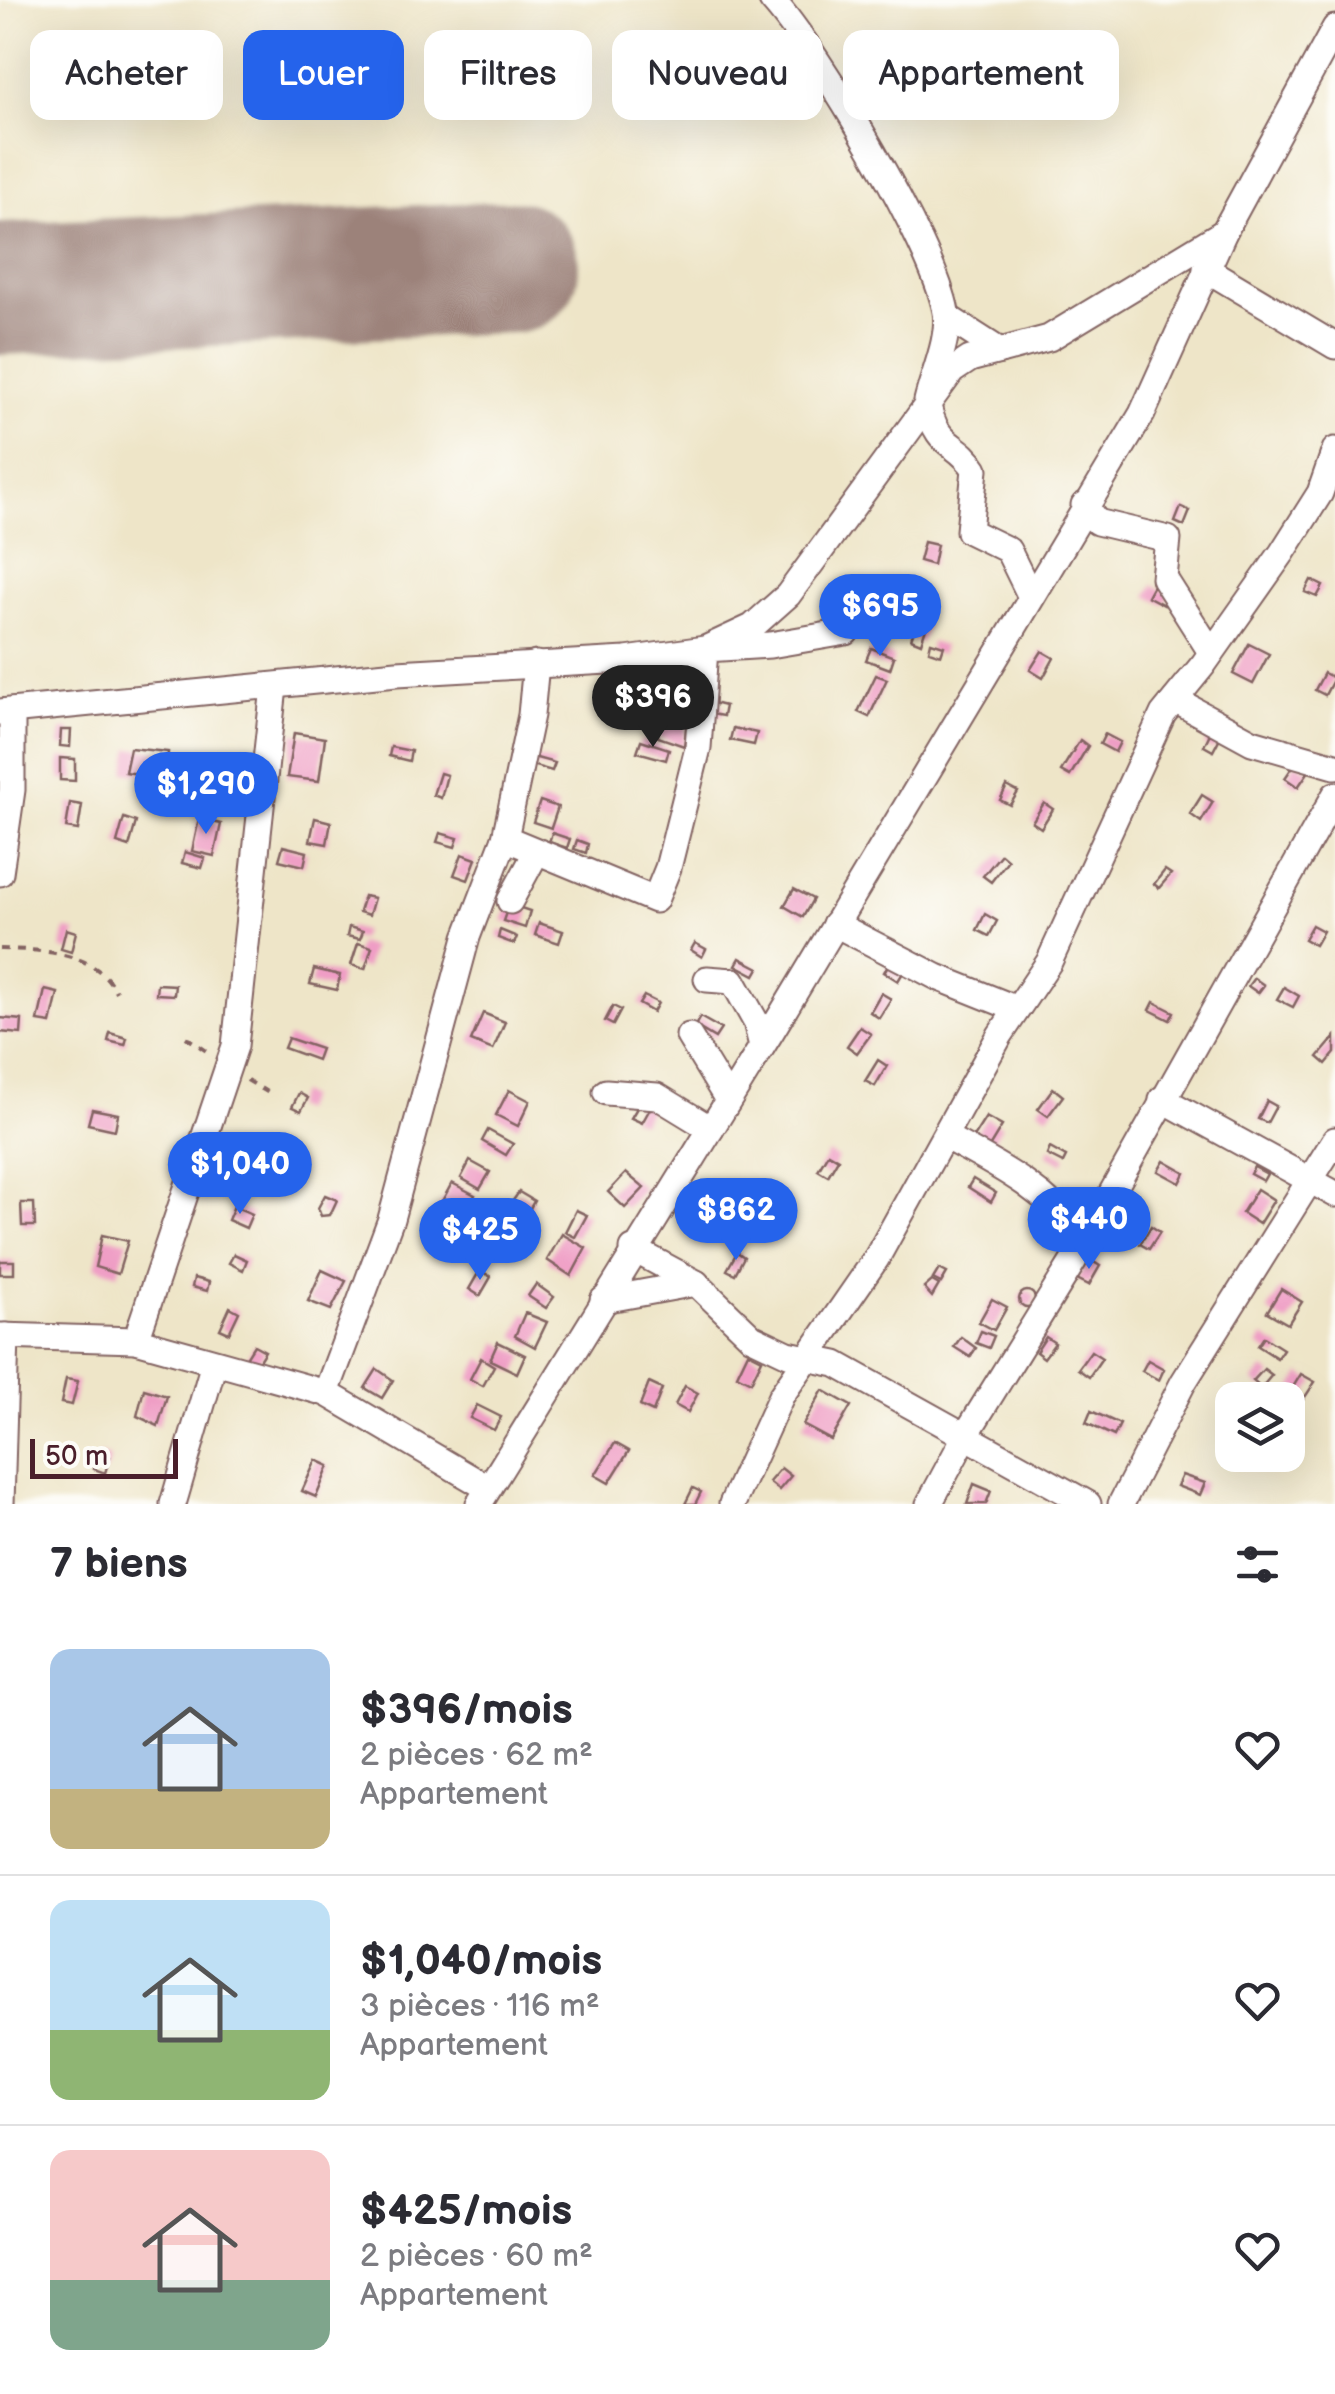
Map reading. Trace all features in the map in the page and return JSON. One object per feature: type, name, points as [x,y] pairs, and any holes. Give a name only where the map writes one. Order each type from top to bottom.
[{"type":"street","points":[[772,0],[812,52],[923,253],[947,316],[927,401],[938,434],[975,469],[969,531],[1008,550],[1028,583]]},
{"type":"street","points":[[2,1504],[3,1336],[136,1340],[326,1393],[484,1496],[835,924],[1028,583],[1084,506],[1142,414],[1224,232],[1335,28]]},
{"type":"street","points":[[706,649],[752,626],[788,595],[952,371],[970,359],[1049,338],[1224,232]]},
{"type":"street","points":[[1206,269],[1282,310],[1335,346]]},
{"type":"street","points":[[947,316],[1000,351]]},
{"type":"street","points":[[732,1504],[781,1396],[876,1260],[1060,940],[1140,758],[1175,700],[1320,493],[1335,450]]},
{"type":"street","points":[[1084,506],[1097,522],[1168,539],[1164,578],[1211,652]]},
{"type":"street","points":[[0,874],[12,790],[6,712],[536,664],[626,660],[706,649],[770,646],[846,632]]},
{"type":"street","points":[[506,838],[650,900],[658,898],[698,748],[706,649]]},
{"type":"street","points":[[326,1393],[391,1219],[467,936],[506,838],[522,773],[536,664]]},
{"type":"street","points":[[136,1340],[234,1046],[274,687]]},
{"type":"street","points":[[1175,700],[1252,742],[1335,766]]},
{"type":"street","points":[[929,1504],[967,1433],[1084,1240],[1335,795]]},
{"type":"street","points":[[510,902],[536,854]]},
{"type":"street","points":[[835,924],[938,977],[1017,1009]]},
{"type":"street","points":[[707,979],[733,981],[756,1022],[762,1046]]},
{"type":"street","points":[[689,1036],[728,1100]]},
{"type":"street","points":[[606,1092],[656,1096],[711,1129]]},
{"type":"street","points":[[1162,1099],[1335,1194]]},
{"type":"street","points":[[946,1138],[1032,1184],[1058,1206],[1084,1240]]},
{"type":"street","points":[[1121,1504],[1183,1383],[1335,1140]]},
{"type":"street","points":[[633,1250],[696,1284],[752,1337],[788,1354],[836,1364],[922,1414],[967,1433],[1088,1504]]},
{"type":"street","points":[[603,1300],[696,1284]]},
{"type":"street","points":[[174,1504],[214,1363]]},
{"type":"path","points":[[0,949],[34,950],[92,964],[116,992]]},
{"type":"path","points":[[186,1037],[226,1068],[272,1094]]},
{"type":"building","points":[[1181,507],[1190,511],[1184,526],[1175,522]]},
{"type":"building","points":[[924,542],[937,545],[933,565],[919,561]]},
{"type":"building","points":[[1311,580],[1323,586],[1317,597],[1305,592]]},
{"type":"building","points":[[1153,585],[1170,594],[1164,605],[1147,596]]},
{"type":"building","points":[[854,588],[870,594],[859,622],[843,616]]},
{"type":"building","points":[[891,604],[902,610],[893,627],[882,621]]},
{"type":"building","points":[[917,621],[927,625],[921,643],[911,639]]},
{"type":"building","points":[[931,642],[944,646],[941,655],[929,651]]},
{"type":"building","points":[[1249,644],[1269,654],[1253,684],[1233,674]]},
{"type":"building","points":[[871,648],[894,657],[890,669],[866,660]]},
{"type":"building","points":[[1042,651],[1054,658],[1043,678],[1030,670]]},
{"type":"building","points":[[1324,673],[1334,678],[1325,695],[1315,690]]},
{"type":"building","points":[[876,675],[887,679],[869,717],[858,712]]},
{"type":"building","points":[[713,703],[725,706],[723,716],[711,714]]},
{"type":"building","points":[[660,718],[687,721],[684,746],[658,737]]},
{"type":"building","points":[[1214,725],[1224,730],[1213,751],[1204,746]]},
{"type":"building","points":[[733,728],[757,733],[754,745],[730,740]]},
{"type":"building","points":[[61,730],[71,730],[70,747],[60,746]]},
{"type":"building","points":[[294,733],[325,738],[319,781],[287,777]]},
{"type":"building","points":[[1105,734],[1120,742],[1115,752],[1100,744]]},
{"type":"building","points":[[641,740],[669,749],[666,760],[637,752]]},
{"type":"building","points":[[1080,740],[1088,746],[1070,776],[1061,771]]},
{"type":"building","points":[[391,747],[411,751],[409,761],[389,756]]},
{"type":"building","points":[[130,748],[168,752],[166,778],[125,772]]},
{"type":"building","points":[[533,757],[555,763],[552,771],[531,765]]},
{"type":"building","points":[[60,758],[75,759],[75,781],[60,780]]},
{"type":"building","points":[[1296,762],[1309,771],[1298,787],[1285,778]]},
{"type":"building","points":[[440,773],[447,775],[441,798],[433,795]]},
{"type":"building","points":[[1007,786],[1018,792],[1010,805],[1000,800]]},
{"type":"building","points":[[1202,795],[1213,802],[1201,822],[1190,814]]},
{"type":"building","points":[[540,801],[558,807],[551,828],[533,822]]},
{"type":"building","points":[[70,803],[82,805],[78,830],[66,828]]},
{"type":"building","points":[[1044,803],[1053,809],[1041,828],[1032,822]]},
{"type":"building","points":[[124,818],[136,822],[129,847],[117,843]]},
{"type":"building","points":[[315,818],[331,822],[327,844],[310,841]]},
{"type":"building","points":[[199,819],[221,824],[214,856],[192,851]]},
{"type":"building","points":[[440,833],[458,838],[455,847],[437,842]]},
{"type":"building","points":[[552,833],[570,839],[567,848],[549,842]]},
{"type":"building","points":[[577,840],[588,844],[586,853],[574,849]]},
{"type":"building","points":[[283,846],[307,852],[304,866],[279,860]]},
{"type":"building","points":[[185,852],[205,858],[202,868],[182,863]]},
{"type":"building","points":[[462,854],[476,859],[468,880],[454,875]]},
{"type":"building","points":[[1001,854],[1008,860],[991,882],[983,876]]},
{"type":"building","points":[[1165,870],[1171,874],[1159,888],[1154,884]]},
{"type":"building","points":[[794,889],[813,899],[803,917],[784,906]]},
{"type":"building","points":[[364,896],[374,898],[369,915],[359,912]]},
{"type":"building","points":[[509,904],[530,911],[525,928],[503,921]]},
{"type":"building","points":[[985,914],[997,921],[989,936],[977,930]]},
{"type":"building","points":[[539,923],[563,931],[559,943],[535,935]]},
{"type":"building","points":[[1312,925],[1323,931],[1315,945],[1304,939]]},
{"type":"building","points":[[349,927],[363,931],[360,939],[347,936]]},
{"type":"building","points":[[66,929],[76,932],[71,952],[61,949]]},
{"type":"building","points":[[500,930],[517,937],[514,944],[498,938]]},
{"type":"building","points":[[358,943],[372,947],[365,969],[351,965]]},
{"type":"building","points":[[695,943],[706,949],[702,957],[691,950]]},
{"type":"building","points":[[740,958],[759,968],[755,975],[736,965]]},
{"type":"building","points":[[890,962],[904,971],[898,981],[884,972]]},
{"type":"building","points":[[314,969],[340,975],[337,990],[310,984]]},
{"type":"building","points":[[1254,978],[1264,985],[1258,993],[1248,986]]},
{"type":"building","points":[[157,984],[175,985],[174,995],[156,994]]},
{"type":"building","points":[[1284,987],[1299,996],[1293,1007],[1277,999]]},
{"type":"building","points":[[45,990],[58,993],[51,1023],[38,1021]]},
{"type":"building","points":[[881,993],[891,999],[879,1018],[870,1012]]},
{"type":"building","points":[[644,996],[658,1003],[653,1012],[639,1004]]},
{"type":"building","points":[[1154,1002],[1174,1012],[1170,1020],[1150,1010]]},
{"type":"building","points":[[613,1006],[621,1010],[613,1025],[605,1021]]},
{"type":"building","points":[[483,1013],[505,1022],[493,1050],[471,1041]]},
{"type":"building","points":[[700,1017],[721,1029],[715,1038],[695,1026]]},
{"type":"building","points":[[0,1018],[22,1020],[21,1034],[0,1032]]},
{"type":"building","points":[[860,1027],[871,1034],[857,1053],[847,1046]]},
{"type":"building","points":[[110,1033],[127,1038],[125,1045],[108,1041]]},
{"type":"building","points":[[1335,1037],[1335,1053],[1326,1064],[1318,1057]]},
{"type":"building","points":[[288,1038],[321,1049],[317,1060],[284,1048]]},
{"type":"building","points":[[878,1060],[887,1066],[875,1086],[865,1081]]},
{"type":"building","points":[[1053,1088],[1063,1096],[1048,1116],[1038,1109]]},
{"type":"building","points":[[509,1090],[530,1101],[518,1126],[496,1115]]},
{"type":"building","points":[[299,1093],[308,1098],[301,1111],[292,1107]]},
{"type":"building","points":[[641,1101],[651,1107],[642,1123],[631,1118]]},
{"type":"building","points":[[1267,1101],[1276,1106],[1267,1123],[1258,1119]]},
{"type":"building","points":[[92,1109],[118,1114],[115,1130],[88,1124]]},
{"type":"building","points":[[986,1117],[1002,1126],[988,1149],[972,1139]]},
{"type":"building","points":[[488,1130],[513,1144],[506,1155],[482,1141]]},
{"type":"building","points":[[1050,1148],[1066,1157],[1063,1163],[1047,1155]]},
{"type":"building","points":[[828,1153],[838,1159],[828,1176],[818,1170]]},
{"type":"building","points":[[283,1157],[301,1164],[297,1173],[280,1167]]},
{"type":"building","points":[[470,1161],[490,1172],[480,1189],[461,1178]]},
{"type":"building","points":[[1164,1161],[1185,1173],[1180,1183],[1158,1171]]},
{"type":"building","points":[[1254,1167],[1267,1174],[1263,1181],[1250,1174]]},
{"type":"building","points":[[626,1173],[644,1188],[625,1208],[608,1192]]},
{"type":"building","points":[[973,1179],[996,1193],[991,1202],[968,1187]]},
{"type":"building","points":[[452,1183],[475,1195],[459,1224],[436,1212]]},
{"type":"building","points":[[1257,1189],[1274,1200],[1259,1224],[1242,1213]]},
{"type":"building","points":[[519,1192],[534,1201],[528,1212],[512,1202]]},
{"type":"building","points":[[325,1195],[337,1200],[330,1215],[321,1216],[318,1208]]},
{"type":"building","points":[[21,1203],[34,1203],[35,1226],[22,1226]]},
{"type":"building","points":[[234,1206],[252,1214],[246,1228],[228,1220]]},
{"type":"building","points":[[576,1210],[587,1215],[575,1237],[565,1232]]},
{"type":"building","points":[[439,1226],[459,1237],[450,1251],[431,1240]]},
{"type":"building","points":[[1151,1226],[1160,1232],[1149,1249],[1140,1244]]},
{"type":"building","points":[[562,1234],[586,1248],[571,1276],[547,1260]]},
{"type":"building","points":[[102,1235],[128,1241],[118,1274],[95,1267]]},
{"type":"building","points":[[737,1252],[744,1257],[735,1274],[727,1270]]},
{"type":"building","points":[[234,1254],[247,1260],[243,1270],[229,1263]]},
{"type":"building","points":[[1089,1259],[1100,1266],[1089,1285],[1077,1279]]},
{"type":"building","points":[[0,1261],[14,1261],[14,1274],[0,1274]]},
{"type":"building","points":[[939,1269],[947,1273],[941,1283],[933,1279]]},
{"type":"building","points":[[322,1270],[346,1281],[331,1310],[308,1301]]},
{"type":"building","points":[[480,1270],[491,1277],[480,1296],[469,1289]]},
{"type":"building","points":[[194,1278],[209,1282],[207,1291],[192,1287]]},
{"type":"building","points":[[932,1281],[939,1285],[932,1297],[924,1288]]},
{"type":"building","points":[[536,1284],[554,1297],[546,1308],[528,1296]]},
{"type":"building","points":[[1281,1289],[1302,1302],[1288,1324],[1267,1312]]},
{"type":"building","points":[[1027,1291],[1035,1299],[1027,1307],[1019,1299]]},
{"type":"building","points":[[992,1299],[1007,1307],[994,1330],[979,1322]]},
{"type":"building","points":[[230,1307],[239,1312],[229,1333],[220,1329]]},
{"type":"building","points":[[525,1313],[547,1322],[535,1347],[515,1336]]},
{"type":"building","points":[[981,1331],[994,1336],[989,1348],[976,1343]]},
{"type":"building","points":[[961,1337],[976,1348],[970,1357],[954,1347]]},
{"type":"building","points":[[1046,1337],[1055,1343],[1044,1358],[1036,1352]]},
{"type":"building","points":[[1264,1337],[1283,1349],[1277,1358],[1258,1346]]},
{"type":"building","points":[[498,1342],[525,1355],[517,1373],[490,1360]]},
{"type":"building","points":[[254,1345],[265,1351],[253,1370],[242,1364]]},
{"type":"building","points":[[1091,1351],[1102,1358],[1089,1377],[1078,1369]]},
{"type":"building","points":[[748,1352],[762,1359],[751,1382],[737,1375]]},
{"type":"building","points":[[481,1358],[494,1366],[483,1386],[470,1379]]},
{"type":"building","points":[[1148,1360],[1164,1369],[1159,1380],[1142,1371]]},
{"type":"building","points":[[377,1369],[393,1380],[382,1398],[365,1388]]},
{"type":"building","points":[[1264,1369],[1272,1375],[1266,1382],[1253,1381]]},
{"type":"building","points":[[1301,1374],[1315,1382],[1305,1397],[1305,1382],[1296,1382]]},
{"type":"building","points":[[66,1379],[78,1381],[72,1405],[61,1403]]},
{"type":"building","points":[[649,1383],[662,1389],[653,1412],[640,1406]]},
{"type":"building","points":[[685,1386],[698,1393],[688,1412],[675,1405]]},
{"type":"building","points":[[144,1389],[167,1396],[158,1426],[137,1416]]},
{"type":"building","points":[[823,1390],[851,1406],[831,1440],[803,1425]]},
{"type":"building","points":[[477,1405],[501,1417],[494,1430],[470,1418]]},
{"type":"building","points":[[1091,1411],[1120,1424],[1114,1436],[1086,1423]]},
{"type":"building","points":[[615,1443],[629,1451],[609,1483],[595,1475]]},
{"type":"building","points":[[98,1454],[110,1457],[105,1473],[94,1469]]},
{"type":"building","points":[[316,1460],[329,1466],[316,1497],[302,1491]]},
{"type":"building","points":[[781,1468],[791,1476],[779,1490],[769,1482]]},
{"type":"building","points":[[1182,1475],[1205,1483],[1200,1495],[1177,1486]]},
{"type":"building","points":[[974,1484],[991,1491],[986,1504],[967,1504]]},
{"type":"building","points":[[693,1488],[701,1492],[695,1504],[685,1504]]},
{"type":"runway","points":[[0,289],[513,267]]}]
